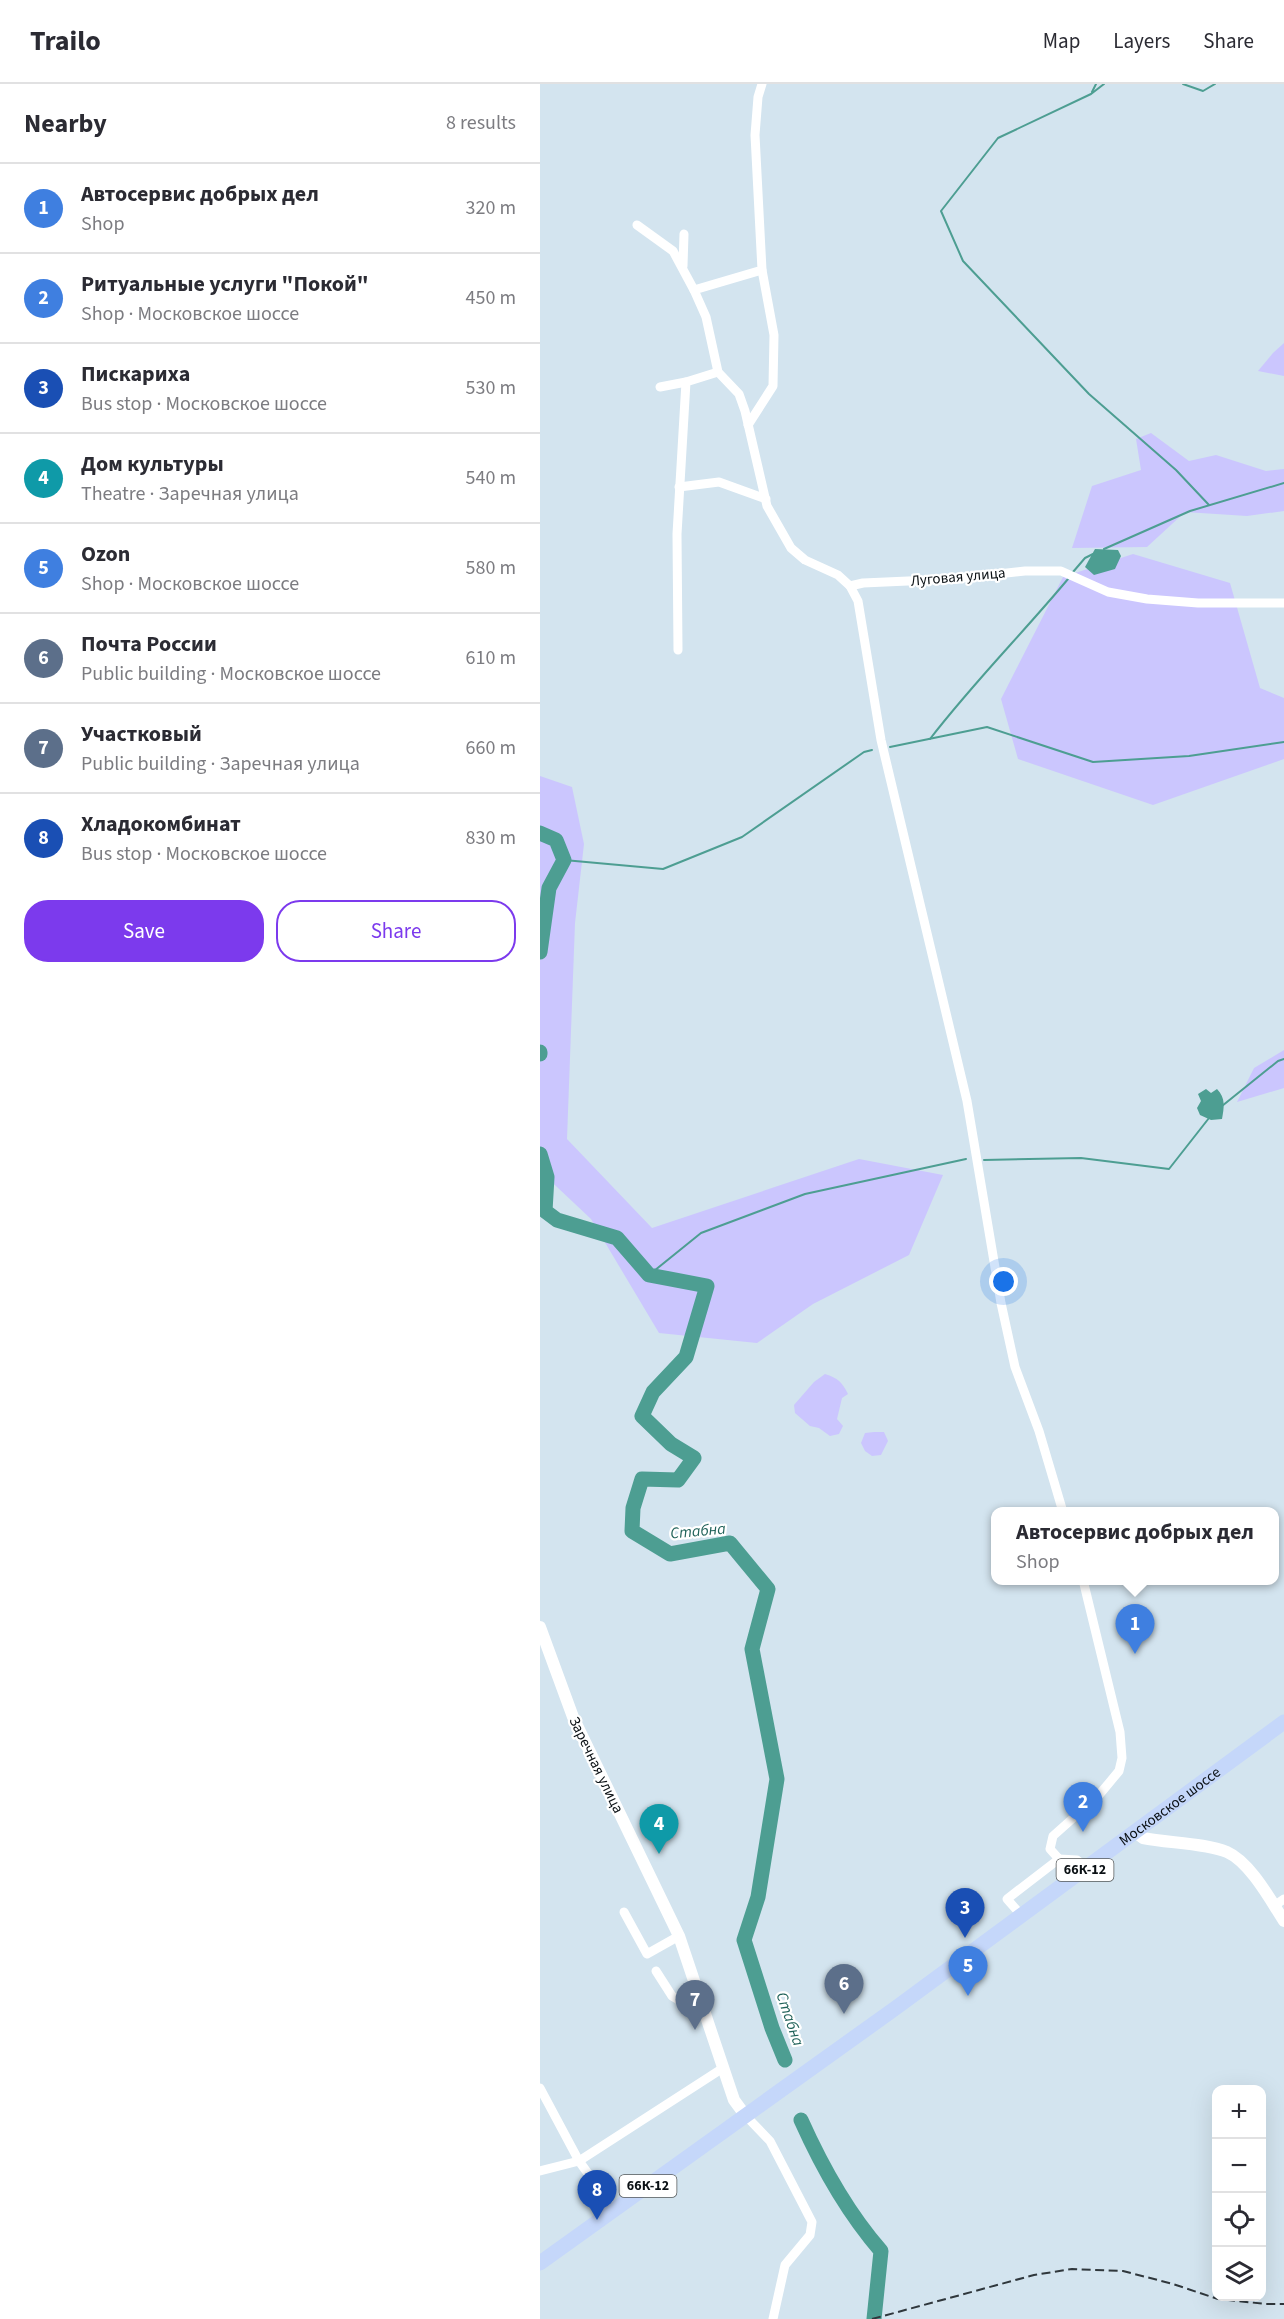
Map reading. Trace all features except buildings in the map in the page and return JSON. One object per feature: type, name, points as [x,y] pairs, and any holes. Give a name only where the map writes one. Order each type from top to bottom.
[{"type":"main road","name":"Московское шоссе","points":[[750,2111],[1022,1916],[1284,1722]]},
{"type":"main road","name":"66К-12","points":[[540,2263],[615,2211],[750,2111]]},
{"type":"street","points":[[748,425],[773,386],[774,335],[762,270],[755,135],[758,97],[762,84]]},
{"type":"street","points":[[637,225],[674,251],[706,317],[718,372],[739,394],[766,499],[773,517],[791,548],[805,560],[838,575],[850,586],[858,600],[881,740],[967,1101],[1001,1303],[1015,1367],[1039,1431],[1062,1507]]},
{"type":"street","points":[[683,269],[684,234]]},
{"type":"street","points":[[693,290],[762,270]]},
{"type":"street","points":[[660,387],[718,372]]},
{"type":"street","points":[[678,650],[677,534],[686,382]]},
{"type":"street","points":[[679,487],[719,482],[766,499]]},
{"type":"street","name":"Луговая улица","points":[[850,586],[863,583],[953,579],[1025,571],[1065,573],[1108,592],[1147,599],[1198,603],[1284,603]]},
{"type":"street","points":[[1059,1859],[1050,1849],[1053,1836],[1099,1795],[1119,1771],[1122,1758],[1120,1732],[1084,1585]]},
{"type":"street","name":"Заречная улица","points":[[540,1627],[573,1717],[679,1936],[734,2100],[750,2111]]},
{"type":"street","points":[[1135,1832],[1143,1838],[1227,1852],[1242,1862],[1279,1902],[1284,1921]]},
{"type":"street","points":[[1022,1916],[1007,1899],[1059,1859],[1077,1860],[1087,1868]]},
{"type":"street","points":[[624,1912],[647,1954],[679,1936]]},
{"type":"street","points":[[656,1971],[672,1996],[705,2015]]},
{"type":"street","points":[[540,2171],[579,2161],[723,2068]]},
{"type":"street","points":[[540,2088],[579,2161],[615,2211]]},
{"type":"street","points":[[750,2111],[770,2141],[812,2222],[810,2235],[785,2265],[773,2319]]},
{"type":"shaded area","points":[[1284,343],[1284,376],[1258,371],[1273,353]]},
{"type":"shaded area","points":[[1151,433],[1189,461],[1216,455],[1266,471],[1284,469],[1284,511],[1247,516],[1185,512],[1147,547],[1072,548],[1092,486],[1141,470],[1136,439]]},
{"type":"shaded area","points":[[1095,549],[1118,550],[1121,556],[1115,569],[1094,575],[1085,567]]},
{"type":"shaded area","points":[[1133,554],[1230,583],[1260,688],[1284,698],[1284,759],[1153,805],[1018,759],[1001,699],[1063,577]]},
{"type":"shaded area","points":[[540,776],[572,787],[584,844],[575,923],[567,1139],[652,1228],[859,1159],[943,1175],[909,1255],[813,1304],[757,1343],[659,1333],[591,1219],[540,1171]]},
{"type":"shaded area","points":[[1284,1050],[1284,1088],[1237,1102],[1254,1068]]},
{"type":"shaded area","points":[[1206,1089],[1211,1093],[1217,1089],[1222,1096],[1224,1107],[1222,1119],[1211,1120],[1200,1115],[1197,1108],[1201,1101],[1198,1094]]},
{"type":"shaded area","points":[[825,1374],[839,1381],[848,1394],[842,1398],[837,1419],[843,1426],[839,1434],[830,1436],[819,1428],[810,1426],[795,1413],[794,1405],[814,1382]]},
{"type":"shaded area","points":[[884,1432],[888,1441],[881,1455],[872,1456],[865,1451],[861,1443],[865,1433]]},
{"type":"waterway","points":[[1092,92],[1096,84]]},
{"type":"waterway","points":[[1104,84],[1091,94],[998,138],[941,211],[963,261],[1089,394],[1176,470],[1209,505]]},
{"type":"waterway","points":[[1183,84],[1203,91],[1215,84]]},
{"type":"waterway","points":[[1104,549],[1190,511],[1284,483]]},
{"type":"waterway","points":[[1073,572],[1085,558],[1093,554]]},
{"type":"waterway","points":[[930,739],[1068,579]]},
{"type":"waterway","points":[[890,747],[987,727],[1093,762],[1189,756],[1284,742]]},
{"type":"waterway","points":[[564,860],[663,869],[742,837],[864,752],[872,750]]},
{"type":"waterway","name":"Стабна","points":[[540,833],[556,840],[564,860],[549,888],[540,952]]},
{"type":"waterway","points":[[1222,1106],[1278,1061],[1284,1059]]},
{"type":"waterway","points":[[984,1160],[1081,1158],[1169,1169],[1209,1118]]},
{"type":"waterway","name":"Стабна","points":[[540,1154],[547,1177],[545,1211],[557,1220],[617,1238],[649,1275],[707,1286],[686,1357],[653,1392],[642,1416],[671,1444],[694,1458],[678,1480],[642,1479],[633,1508],[632,1531],[670,1554],[730,1543],[768,1589],[752,1649],[777,1779],[758,1897],[744,1940],[772,2028],[785,2060]]},
{"type":"waterway","points":[[649,1275],[701,1233],[805,1194],[966,1159]]},
{"type":"waterway","name":"Стабна","points":[[801,2120],[836,2188],[857,2221],[881,2251],[874,2319]]},
{"type":"railway","points":[[872,2319],[1034,2275],[1072,2269],[1123,2271],[1218,2299],[1284,2304]]},
{"type":"place","name":"Автосервис добрых дел","points":[[1135,1654]]},
{"type":"place","name":"Ритуальные услуги \"Покой\"","points":[[1083,1832]]},
{"type":"place","name":"Дом культуры","points":[[659,1854]]},
{"type":"place","name":"Пискариха","points":[[965,1938]]},
{"type":"place","name":"Ozon","points":[[968,1996]]},
{"type":"place","name":"Почта России","points":[[844,2014]]},
{"type":"place","name":"Участковый","points":[[695,2030]]},
{"type":"place","name":"Хладокомбинат","points":[[597,2220]]}]
